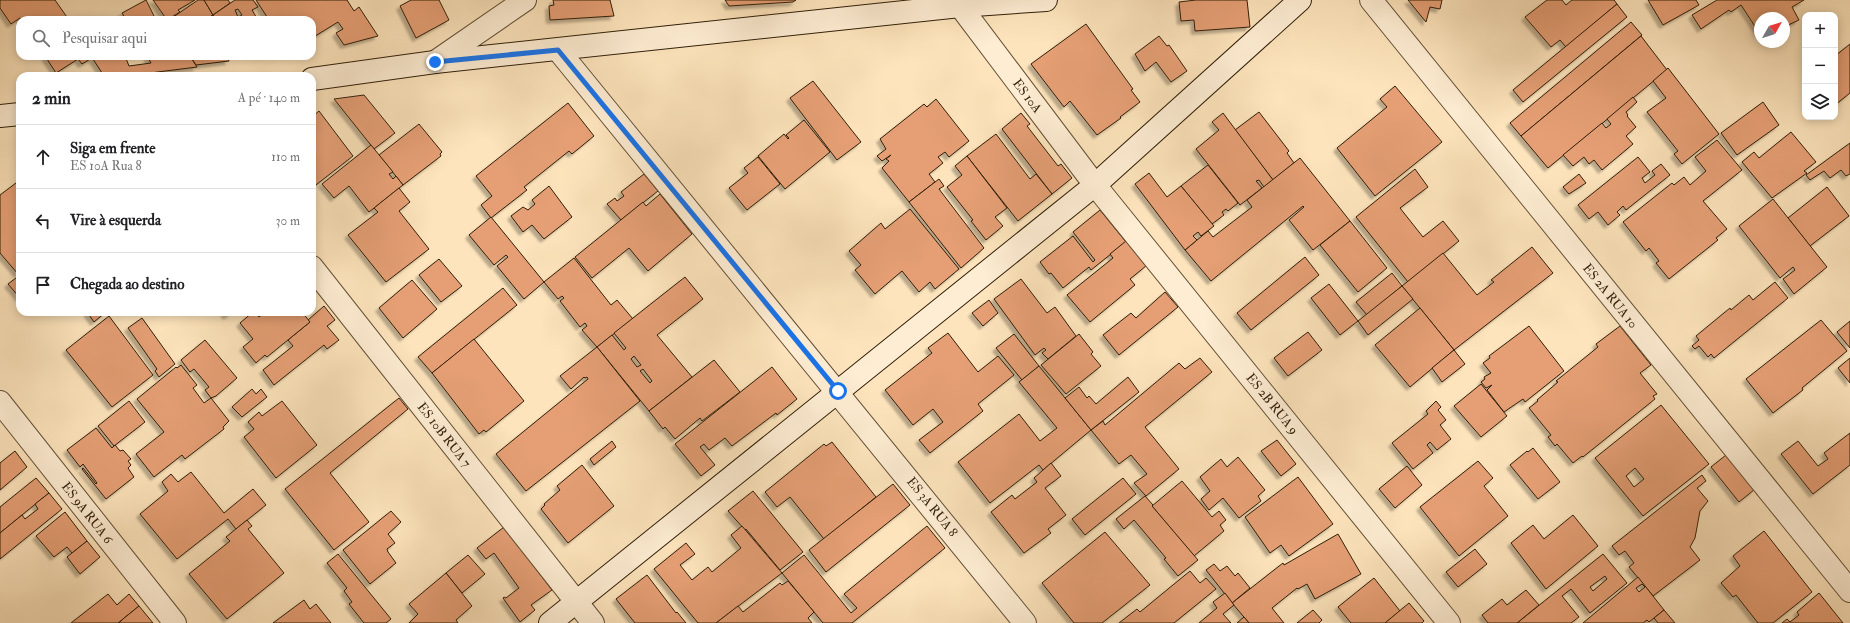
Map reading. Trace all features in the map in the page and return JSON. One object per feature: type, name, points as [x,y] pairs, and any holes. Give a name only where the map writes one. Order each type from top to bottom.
[{"type":"street","points":[[435,62],[525,0]]},
{"type":"street","points":[[316,78],[435,62],[960,6],[1046,0]]},
{"type":"street","points":[[550,623],[1095,185],[1300,0]]},
{"type":"street","name":"ES 2A RUA 10","points":[[1371,0],[1850,591]]},
{"type":"street","name":"ES 10A","points":[[960,6],[1095,185]]},
{"type":"street","name":"ES 3A RUA 8","points":[[558,50],[838,391],[1025,623]]},
{"type":"street","points":[[0,116],[16,114]]},
{"type":"street","name":"ES 2B RUA 9","points":[[1095,185],[1449,623]]},
{"type":"street","name":"ES 10B RUA 7","points":[[316,272],[593,623]]},
{"type":"street","name":"ES 9A RUA 6","points":[[0,402],[175,623]]},
{"type":"building","points":[[0,0],[55,0],[66,16],[16,16],[16,21],[11,24],[0,8]]},
{"type":"building","points":[[146,0],[154,16],[124,16],[122,13]]},
{"type":"building","points":[[153,0],[195,0],[178,10],[180,12],[174,16],[164,16]]},
{"type":"building","points":[[198,0],[204,0],[213,15],[211,16],[175,16]]},
{"type":"building","points":[[204,0],[228,0],[230,3],[213,15]]},
{"type":"building","points":[[235,0],[253,0],[258,7],[252,10],[256,16],[240,16],[242,15],[238,9],[235,10],[238,16],[214,16]]},
{"type":"building","points":[[256,0],[347,0],[354,11],[359,7],[378,36],[344,45],[336,33],[343,29],[338,22],[316,36],[316,16],[266,16]]},
{"type":"building","points":[[411,0],[439,0],[449,20],[416,38],[400,6]]},
{"type":"building","points":[[553,0],[610,0],[614,16],[550,20],[549,6],[554,5]]},
{"type":"building","points":[[725,0],[796,0],[793,2],[729,6]]},
{"type":"building","points":[[1196,0],[1247,0],[1250,27],[1195,31],[1194,20],[1181,21],[1179,2]]},
{"type":"building","points":[[1408,0],[1442,0],[1440,9],[1430,7],[1426,22]]},
{"type":"building","points":[[1547,0],[1562,0],[1566,5],[1572,0],[1614,0],[1617,4],[1566,47],[1560,40],[1551,47],[1525,17]]},
{"type":"building","points":[[1648,0],[1696,0],[1699,5],[1663,25]]},
{"type":"building","points":[[1717,0],[1804,0],[1792,7],[1799,20],[1790,24],[1790,12],[1754,12],[1754,25],[1741,5],[1731,12],[1729,10],[1701,29],[1692,15]]},
{"type":"building","points":[[1617,4],[1627,17],[1523,102],[1513,90]]},
{"type":"building","points":[[1631,22],[1642,35],[1521,136],[1510,123]]},
{"type":"building","points":[[1086,24],[1133,89],[1131,90],[1140,102],[1097,135],[1070,101],[1064,107],[1031,64]]},
{"type":"building","points":[[1159,36],[1167,46],[1169,45],[1187,71],[1171,82],[1156,62],[1145,71],[1135,54]]},
{"type":"building","points":[[1641,36],[1667,70],[1548,168],[1521,136]]},
{"type":"building","points":[[1850,44],[1850,93],[1838,103],[1838,84],[1838,54]]},
{"type":"building","points":[[48,60],[76,60],[58,72],[55,72]]},
{"type":"building","points":[[79,60],[89,60],[82,64]]},
{"type":"building","points":[[94,60],[127,60],[129,66],[151,63],[149,60],[193,60],[197,67],[158,72],[101,72]]},
{"type":"building","points":[[193,60],[229,61],[196,65]]},
{"type":"building","points":[[1668,68],[1719,134],[1682,164],[1674,154],[1678,151],[1647,112],[1666,98],[1653,81]]},
{"type":"building","points":[[813,81],[861,142],[837,160],[790,98]]},
{"type":"building","points":[[1395,86],[1442,142],[1375,196],[1337,148],[1387,107],[1380,99]]},
{"type":"building","points":[[364,95],[395,133],[374,149],[334,99]]},
{"type":"building","points":[[1633,97],[1637,102],[1626,112],[1628,115],[1627,116],[1636,127],[1626,136],[1633,144],[1602,170],[1594,160],[1589,164],[1584,157],[1573,166],[1563,155],[1602,123],[1606,128],[1611,124],[1607,119]]},
{"type":"building","points":[[936,99],[969,141],[949,157],[945,152],[938,157],[943,163],[929,174],[935,182],[909,202],[882,168],[889,161],[886,159],[891,155],[882,161],[877,156],[886,149],[880,139],[924,104],[927,107]]},
{"type":"building","points":[[1763,102],[1779,125],[1737,155],[1721,133]]},
{"type":"building","points":[[568,103],[594,136],[572,154],[569,151],[524,187],[527,190],[491,218],[481,205],[492,196],[476,176]]},
{"type":"building","points":[[319,111],[353,156],[316,185],[316,114]]},
{"type":"building","points":[[1259,112],[1289,151],[1287,153],[1294,163],[1273,180],[1235,130]]},
{"type":"building","points":[[1021,113],[1030,124],[1027,126],[1058,166],[1061,164],[1072,178],[1052,194],[1002,129]]},
{"type":"building","points":[[1223,113],[1273,180],[1264,187],[1259,180],[1256,181],[1262,188],[1240,205],[1196,149],[1219,130],[1212,122]]},
{"type":"building","points":[[804,120],[830,152],[785,189],[758,156],[784,134],[788,139],[789,138],[786,135]]},
{"type":"building","points":[[419,124],[442,152],[440,154],[441,156],[403,185],[379,155]]},
{"type":"building","points":[[1791,132],[1816,162],[1804,171],[1807,173],[1772,198],[1742,162],[1754,152],[1759,158]]},
{"type":"building","points":[[996,134],[1030,179],[1036,174],[1052,194],[1018,221],[967,156]]},
{"type":"building","points":[[1717,140],[1742,170],[1703,201],[1727,229],[1716,238],[1718,240],[1669,279],[1656,263],[1659,261],[1649,248],[1646,251],[1623,222],[1672,183],[1674,185],[1684,177],[1690,185],[1706,171],[1695,157]]},
{"type":"building","points":[[1850,143],[1850,174],[1846,176],[1841,170],[1830,178],[1824,171],[1810,180],[1806,175]]},
{"type":"building","points":[[371,145],[393,172],[389,174],[393,179],[396,176],[403,185],[369,212],[349,186],[334,198],[322,184]]},
{"type":"building","points":[[967,156],[1007,208],[995,217],[1003,226],[986,240],[971,221],[973,220],[947,187],[962,175],[955,166]]},
{"type":"building","points":[[758,157],[780,184],[747,210],[729,188],[748,173],[744,168]]},
{"type":"building","points":[[1638,157],[1650,172],[1642,178],[1645,183],[1655,175],[1652,171],[1661,164],[1670,175],[1626,210],[1623,206],[1617,212],[1620,215],[1608,225],[1598,212],[1589,219],[1578,205]]},
{"type":"building","points":[[1300,158],[1350,221],[1313,250],[1289,220],[1304,207],[1303,206],[1211,281],[1185,250],[1208,231],[1213,237],[1252,207],[1247,200]]},
{"type":"building","points":[[1208,165],[1238,203],[1228,211],[1226,209],[1222,212],[1224,215],[1212,224],[1181,186]]},
{"type":"building","points":[[1415,169],[1428,187],[1400,208],[1423,237],[1443,221],[1459,241],[1408,282],[1356,217]]},
{"type":"building","points":[[1149,173],[1167,197],[1181,186],[1214,226],[1201,236],[1198,232],[1193,236],[1197,240],[1185,250],[1135,184]]},
{"type":"building","points":[[644,174],[658,191],[621,220],[607,204],[615,198],[617,201],[624,196],[621,192]]},
{"type":"building","points":[[1579,174],[1586,183],[1569,194],[1563,187]]},
{"type":"building","points":[[939,179],[944,186],[939,189],[984,248],[961,268],[909,202]]},
{"type":"building","points":[[16,183],[16,272],[0,253],[0,195]]},
{"type":"building","points":[[549,186],[572,217],[544,239],[532,225],[523,232],[511,216],[523,207],[528,210],[535,204],[532,200]]},
{"type":"building","points":[[1827,187],[1849,216],[1810,246],[1788,218]]},
{"type":"building","points":[[399,188],[410,202],[399,211],[429,249],[386,282],[348,235],[378,212],[374,208]]},
{"type":"building","points":[[660,194],[692,234],[648,271],[629,248],[592,278],[575,257],[643,202],[646,206]]},
{"type":"building","points":[[1773,199],[1827,267],[1794,294],[1783,279],[1795,270],[1793,267],[1780,278],[1739,226]]},
{"type":"building","points":[[910,209],[959,269],[935,289],[930,282],[919,292],[902,271],[875,294],[855,270],[861,265],[849,251],[881,223],[885,229]]},
{"type":"building","points":[[1100,210],[1126,242],[1091,270],[1089,267],[1063,288],[1051,273],[1049,274],[1040,262],[1073,236],[1093,262],[1095,260],[1073,232]]},
{"type":"building","points":[[491,217],[544,282],[524,299],[497,266],[508,257],[506,255],[494,265],[469,235]]},
{"type":"building","points":[[1350,221],[1387,268],[1358,292],[1320,245]]},
{"type":"building","points":[[1126,241],[1146,266],[1130,279],[1135,285],[1090,322],[1067,295],[1113,258],[1110,254]]},
{"type":"building","points":[[1532,247],[1553,273],[1454,350],[1402,286],[1443,253],[1477,295],[1494,282],[1491,280]]},
{"type":"building","points":[[1305,257],[1319,275],[1251,330],[1237,313]]},
{"type":"building","points":[[574,258],[611,305],[617,300],[633,319],[597,347],[582,330],[587,326],[585,323],[580,327],[560,301],[564,298],[562,296],[558,299],[544,282]]},
{"type":"building","points":[[439,259],[462,286],[441,302],[419,275]]},
{"type":"building","points":[[1392,273],[1402,286],[1367,315],[1356,302]]},
{"type":"building","points":[[685,277],[703,299],[657,335],[692,377],[649,411],[597,347],[612,335],[624,350],[626,348],[614,333]],"holes":[[[634,356],[641,365],[637,367],[631,359]],[[643,369],[652,381],[650,383],[640,371]]]},
{"type":"building","points":[[16,278],[16,293],[8,284]]},
{"type":"building","points":[[1021,279],[1047,313],[1055,307],[1076,336],[1048,359],[1042,353],[1046,350],[1044,348],[1035,355],[994,299]]},
{"type":"building","points":[[412,280],[437,309],[403,338],[379,308]]},
{"type":"building","points":[[1775,282],[1788,298],[1714,358],[1711,354],[1708,357],[1699,346],[1695,349],[1692,346],[1699,340],[1696,336],[1730,308],[1731,310],[1749,295],[1753,300]]},
{"type":"building","points":[[1329,284],[1358,321],[1340,335],[1311,298]]},
{"type":"building","points":[[1402,286],[1413,299],[1368,335],[1358,321]]},
{"type":"building","points":[[503,288],[517,305],[432,373],[418,357]]},
{"type":"building","points":[[1165,292],[1178,307],[1119,355],[1103,335],[1131,313],[1136,318]]},
{"type":"building","points":[[989,300],[998,313],[983,326],[972,313]]},
{"type":"building","points":[[324,306],[335,320],[327,326],[339,340],[327,349],[324,345],[274,385],[263,370],[293,346],[288,340],[310,322],[308,320],[313,316],[316,316],[316,313]]},
{"type":"building","points":[[1420,308],[1454,350],[1410,387],[1375,345]]},
{"type":"building","points":[[90,316],[101,316],[94,322]]},
{"type":"building","points":[[109,316],[153,375],[112,407],[66,350]]},
{"type":"building","points":[[248,316],[305,316],[310,322],[267,357],[265,355],[256,363],[243,347],[253,339],[240,323]]},
{"type":"building","points":[[142,318],[175,364],[159,377],[155,371],[157,369],[128,328]]},
{"type":"building","points":[[1821,320],[1847,351],[1802,388],[1803,390],[1773,413],[1746,379]]},
{"type":"building","points":[[1850,321],[1850,348],[1837,332]]},
{"type":"building","points":[[1529,326],[1564,371],[1525,402],[1523,399],[1504,412],[1487,390],[1492,385],[1486,388],[1481,382],[1485,379],[1484,377],[1491,373],[1483,363],[1490,358],[1489,356]]},
{"type":"building","points":[[1620,326],[1651,365],[1640,373],[1657,394],[1653,396],[1655,399],[1583,457],[1582,456],[1573,463],[1557,444],[1555,446],[1548,437],[1551,435],[1529,408],[1558,382],[1556,381],[1598,347],[1596,344]]},
{"type":"building","points":[[1308,332],[1322,350],[1288,376],[1274,358]]},
{"type":"building","points":[[948,333],[978,372],[998,356],[1014,375],[978,404],[983,411],[930,453],[919,440],[943,422],[933,409],[913,425],[885,390],[932,353],[928,348]]},
{"type":"building","points":[[1014,334],[1039,366],[1022,380],[996,348]]},
{"type":"building","points":[[1079,334],[1093,352],[1091,354],[1101,366],[1066,394],[1041,365]]},
{"type":"building","points":[[474,339],[524,401],[486,432],[484,430],[479,434],[432,373]]},
{"type":"building","points":[[205,340],[237,378],[216,396],[211,398],[205,390],[209,387],[194,369],[190,372],[181,360]]},
{"type":"building","points":[[597,347],[640,401],[526,491],[496,454],[588,379],[587,377],[584,377],[571,389],[560,376]]},
{"type":"building","points":[[1454,350],[1465,364],[1442,382],[1432,368]]},
{"type":"building","points":[[1200,358],[1212,372],[1145,427],[1179,469],[1146,496],[1134,483],[1147,474],[1131,455],[1119,464],[1091,430],[1103,421],[1105,425],[1179,363],[1185,369]]},
{"type":"building","points":[[1850,358],[1850,383],[1838,368]]},
{"type":"building","points":[[714,360],[740,392],[702,421],[700,418],[675,439],[665,427],[663,429],[649,411]]},
{"type":"building","points":[[181,365],[197,385],[193,388],[204,403],[211,398],[229,421],[223,427],[224,429],[185,459],[182,455],[154,477],[136,454],[164,432],[137,399],[176,367],[177,368]]},
{"type":"building","points":[[1039,366],[1091,430],[1043,470],[1039,465],[990,503],[958,462],[1019,414],[1040,441],[1057,428],[1019,382]]},
{"type":"building","points":[[772,367],[797,399],[777,415],[776,413],[732,446],[725,438],[709,450],[704,444],[700,447],[715,465],[701,476],[675,444]]},
{"type":"building","points":[[1128,377],[1139,392],[1091,430],[1065,398],[1079,387],[1087,398],[1089,396],[1096,404]]},
{"type":"building","points":[[1481,384],[1507,416],[1481,437],[1454,406]]},
{"type":"building","points":[[252,389],[256,394],[261,389],[267,397],[242,417],[232,407]]},
{"type":"building","points":[[399,398],[408,409],[330,473],[369,522],[334,550],[285,489]]},
{"type":"building","points":[[129,401],[145,422],[114,446],[98,426]]},
{"type":"building","points":[[282,401],[317,445],[276,478],[244,437],[254,429],[248,422],[259,412],[262,416]]},
{"type":"building","points":[[1436,401],[1441,407],[1438,410],[1446,420],[1440,425],[1451,439],[1437,450],[1430,442],[1427,445],[1433,453],[1413,469],[1392,443],[1428,414],[1426,411]]},
{"type":"building","points":[[1661,405],[1709,464],[1643,516],[1595,458]],"holes":[[[1635,468],[1644,479],[1634,487],[1626,476]]]},
{"type":"building","points":[[96,428],[112,448],[115,445],[120,451],[123,450],[131,459],[128,461],[131,465],[128,468],[134,477],[106,499],[82,469],[83,468],[96,484],[97,483],[83,464],[80,467],[67,450]]},
{"type":"building","points":[[1850,433],[1850,465],[1813,494],[1781,454],[1798,441],[1818,466],[1828,459],[1824,453]]},
{"type":"building","points":[[1277,440],[1296,464],[1281,476],[1261,451]]},
{"type":"building","points":[[612,441],[616,447],[594,465],[590,459]]},
{"type":"building","points":[[832,442],[876,497],[824,539],[790,497],[777,507],[765,492],[824,444],[826,446]]},
{"type":"building","points":[[1533,448],[1560,482],[1538,499],[1510,465]]},
{"type":"building","points":[[15,451],[27,467],[0,490],[0,463]]},
{"type":"building","points":[[1726,455],[1754,490],[1739,502],[1711,467]]},
{"type":"building","points":[[1238,457],[1265,490],[1258,496],[1261,501],[1239,518],[1223,498],[1209,510],[1201,499],[1210,491],[1200,477],[1221,459],[1227,467]]},
{"type":"building","points":[[1478,461],[1493,478],[1484,486],[1508,516],[1459,556],[1420,507]]},
{"type":"building","points":[[1051,463],[1061,476],[1045,488],[1066,515],[1048,529],[1051,533],[1024,553],[991,512],[1012,495],[1015,499],[1037,482],[1034,478]]},
{"type":"building","points":[[582,465],[614,506],[568,543],[541,509],[545,505],[544,504],[560,490],[557,486]]},
{"type":"building","points":[[1407,466],[1422,485],[1395,508],[1379,489]]},
{"type":"building","points":[[191,472],[224,513],[253,489],[266,505],[236,529],[228,519],[177,559],[140,514],[168,491],[162,482],[171,474],[178,482]]},
{"type":"building","points":[[1702,475],[1706,481],[1697,488],[1708,501],[1700,511],[1695,538],[1690,547],[1700,560],[1653,596],[1629,567],[1634,563],[1625,551],[1619,555],[1612,546]]},
{"type":"building","points":[[1298,477],[1333,524],[1289,556],[1281,545],[1270,553],[1245,517]]},
{"type":"building","points":[[36,478],[49,493],[0,533],[0,507]]},
{"type":"building","points":[[1123,478],[1136,494],[1085,535],[1072,519]]},
{"type":"building","points":[[1182,481],[1212,517],[1219,511],[1226,520],[1220,525],[1224,531],[1194,556],[1152,506]]},
{"type":"building","points":[[893,484],[910,505],[826,572],[809,550]]},
{"type":"building","points":[[753,491],[803,552],[780,570],[746,529],[745,530],[728,511]]},
{"type":"building","points":[[49,493],[62,509],[0,559],[0,533],[22,515],[25,519],[38,509],[35,504]]},
{"type":"building","points":[[1145,496],[1198,560],[1178,576],[1164,559],[1166,558],[1134,520],[1124,529],[1116,519]]},
{"type":"building","points":[[391,511],[401,522],[388,534],[395,543],[387,549],[396,563],[370,584],[343,550]]},
{"type":"building","points":[[65,512],[87,541],[72,553],[67,547],[54,557],[36,536]]},
{"type":"building","points":[[1573,515],[1598,546],[1546,589],[1511,543],[1533,525],[1544,539]]},
{"type":"building","points":[[247,520],[252,526],[248,529],[284,573],[227,619],[189,574],[230,541],[226,537]]},
{"type":"building","points":[[742,526],[782,573],[716,623],[698,623],[654,569],[686,543],[695,554],[680,565],[692,580],[708,567],[712,572],[741,548],[731,535]]},
{"type":"building","points":[[927,526],[945,548],[852,623],[823,623],[782,573],[804,555],[851,613],[857,608],[844,594]]},
{"type":"building","points":[[504,527],[552,590],[531,605],[535,610],[520,622],[503,598],[506,598],[519,588],[494,553],[486,559],[477,548]]},
{"type":"building","points":[[1764,531],[1812,592],[1773,623],[1758,623],[1736,595],[1733,597],[1721,583],[1740,566],[1733,556]]},
{"type":"building","points":[[1105,532],[1150,585],[1102,623],[1074,623],[1042,583]]},
{"type":"building","points":[[1338,534],[1361,574],[1315,599],[1307,584],[1298,589],[1297,588],[1272,608],[1284,623],[1249,623],[1232,603],[1283,563],[1284,565]]},
{"type":"building","points":[[87,541],[100,557],[80,574],[67,557]]},
{"type":"building","points":[[1475,549],[1487,564],[1458,587],[1446,572]]},
{"type":"building","points":[[338,554],[391,619],[386,623],[364,623],[349,604],[352,602],[344,591],[347,588],[327,563]]},
{"type":"building","points":[[1603,554],[1627,583],[1590,613],[1571,589],[1562,596],[1579,617],[1571,623],[1517,623]],"holes":[[[1605,576],[1607,579],[1593,591],[1590,587]]]},
{"type":"building","points":[[468,555],[485,574],[462,593],[446,573]]},
{"type":"building","points":[[1214,564],[1220,571],[1227,566],[1235,576],[1238,573],[1250,588],[1232,603],[1206,570]]},
{"type":"building","points":[[1190,571],[1200,583],[1206,578],[1216,589],[1174,623],[1119,623],[1137,609],[1140,612]]},
{"type":"building","points":[[446,573],[472,606],[456,620],[458,623],[409,623],[418,614],[409,604]]},
{"type":"building","points":[[647,575],[676,613],[677,612],[686,623],[635,623],[616,599]]},
{"type":"building","points":[[1638,577],[1664,610],[1649,622],[1647,620],[1643,623],[1583,623]],"holes":[[[1642,584],[1645,587],[1639,592],[1636,588]]]},
{"type":"building","points":[[1374,578],[1400,611],[1385,623],[1351,623],[1338,607]]},
{"type":"building","points":[[788,581],[814,612],[808,618],[812,623],[716,623],[738,606],[743,612],[780,583],[782,585]]},
{"type":"building","points":[[1526,590],[1539,605],[1517,623],[1488,623],[1482,615],[1502,599],[1507,605]]},
{"type":"building","points":[[1225,593],[1234,605],[1223,614],[1231,623],[1199,623],[1217,608],[1213,602]]},
{"type":"building","points":[[1819,593],[1843,623],[1782,623],[1787,619],[1790,622],[1799,615],[1797,612]]},
{"type":"building","points":[[108,594],[117,605],[129,594],[139,606],[118,623],[71,623]]},
{"type":"building","points":[[304,600],[310,609],[316,604],[331,623],[273,623]]},
{"type":"building","points":[[1409,603],[1424,621],[1422,623],[1385,623]]},
{"type":"building","points":[[139,606],[153,623],[119,623],[123,619]]},
{"type":"building","points":[[1313,610],[1322,620],[1319,623],[1297,623]]},
{"type":"building","points":[[1664,610],[1675,623],[1658,623],[1654,618]]},
{"type":"building","points":[[1244,617],[1249,623],[1237,623]]},
{"type":"route","points":[[435,62],[558,50],[838,391]]}]
